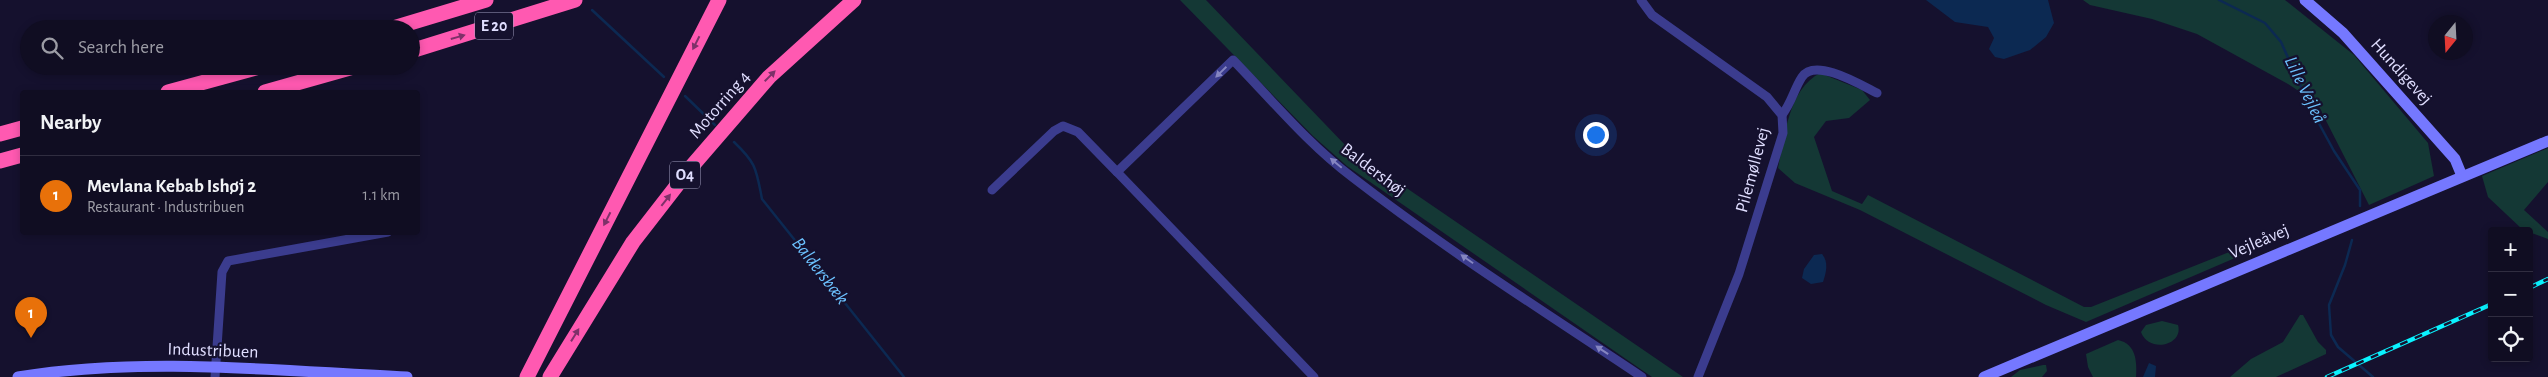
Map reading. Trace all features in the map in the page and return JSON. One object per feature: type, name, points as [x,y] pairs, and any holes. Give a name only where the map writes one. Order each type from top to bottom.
[{"type":"highway","name":"E 20","points":[[420,20],[486,0]]},
{"type":"highway","name":"E 20","points":[[420,48],[575,0]]},
{"type":"highway","points":[[527,377],[718,0]]},
{"type":"highway","name":"Motorring 4","points":[[550,377],[634,242],[692,166],[769,77],[854,0]]},
{"type":"highway","points":[[175,90],[230,75]]},
{"type":"highway","points":[[273,90],[326,75]]},
{"type":"highway","points":[[0,134],[20,129]]},
{"type":"highway","points":[[0,161],[20,156]]},
{"type":"street","name":"Pilemøllevej","points":[[1641,0],[1652,15],[1767,97],[1782,115],[1783,133],[1739,274],[1698,377]]},
{"type":"street","name":"Hundigevej","points":[[2305,0],[2343,33],[2455,160],[2462,176]]},
{"type":"street","name":"Baldershøj","points":[[1117,172],[1233,60],[1323,153],[1352,177],[1475,264],[1642,377]]},
{"type":"street","points":[[1782,115],[1792,102],[1802,76],[1810,70],[1825,69],[1877,93]]},
{"type":"street","points":[[992,190],[1054,131],[1063,126],[1078,132],[1314,377]]},
{"type":"street","name":"Vejleåvej","points":[[1984,377],[2548,141]]},
{"type":"street","points":[[215,373],[222,272],[228,261],[371,235]]},
{"type":"street","name":"Industribuen","points":[[18,377],[82,370],[407,377]]},
{"type":"green space","points":[[1180,0],[1206,0],[1348,148],[1683,377],[1652,377],[1347,166],[1313,136]]},
{"type":"green space","points":[[2083,0],[2285,0],[2354,55],[2428,143],[2434,176],[2369,205],[2317,103],[2288,84],[2197,34],[2152,19],[2090,5]]},
{"type":"green space","points":[[1820,73],[1862,90],[1870,100],[1849,118],[1826,121],[1814,137],[1832,191],[1862,204],[1868,195],[2084,307],[2091,307],[2272,235],[2270,243],[2086,322],[2046,305],[1860,210],[1795,183],[1778,168],[1786,128],[1794,102],[1809,81]]},
{"type":"green space","points":[[2548,148],[2548,182],[2524,210],[2548,232],[2548,239],[2533,234],[2533,227],[2520,227],[2488,197],[2482,176]]},
{"type":"green space","points":[[2300,315],[2303,315],[2318,342],[2326,350],[2326,354],[2276,377],[2230,377],[2251,359],[2283,342]]},
{"type":"green space","points":[[2162,321],[2178,325],[2176,338],[2171,342],[2158,345],[2145,339],[2141,332],[2146,325]]},
{"type":"green space","points":[[2118,340],[2129,345],[2132,349],[2136,365],[2136,377],[2093,377],[2088,367],[2086,354]]},
{"type":"green space","points":[[2046,365],[2047,371],[2042,377],[2011,377],[2020,370]]},
{"type":"water","points":[[1926,0],[2048,0],[2054,23],[2046,37],[2030,50],[2004,59],[1995,57],[1989,49],[1994,38],[1988,27],[1955,22]]},
{"type":"water","points":[[1822,254],[1826,264],[1823,282],[1811,284],[1802,278],[1804,269],[1814,255]]},
{"type":"water","points":[[2149,363],[2156,366],[2155,377],[2143,377]]},
{"type":"waterway","name":"Lille Vejleå","points":[[2219,0],[2265,23],[2281,42],[2310,107],[2334,151],[2360,190],[2360,206]]},
{"type":"waterway","name":"Baldersbæk","points":[[592,10],[664,77]]},
{"type":"waterway","name":"Baldersbæk","points":[[685,96],[715,125]]},
{"type":"waterway","name":"Baldersbæk","points":[[734,142],[747,156],[754,168],[762,199],[904,377]]},
{"type":"waterway","name":"Lille Vejleå","points":[[2352,240],[2345,265],[2329,305],[2331,335],[2338,347],[2373,377]]},
{"type":"railway","points":[[2533,286],[2548,279]]},
{"type":"railway","points":[[2327,377],[2488,306]]},
{"type":"place","name":"Mevlana Kebab Ishøj 2","points":[[31,338]]}]
